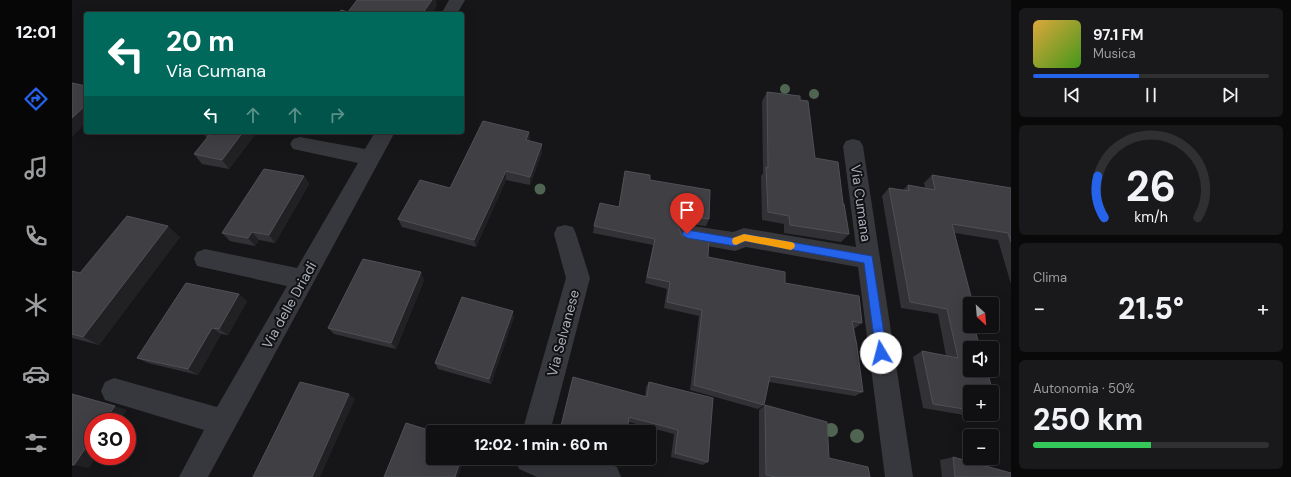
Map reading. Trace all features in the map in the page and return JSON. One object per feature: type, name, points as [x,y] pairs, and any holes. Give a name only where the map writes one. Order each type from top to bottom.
[{"type":"street","points":[[450,12],[457,0]]},
{"type":"street","name":"Via delle Driadi","points":[[193,477],[222,422],[384,134]]},
{"type":"street","points":[[300,144],[371,158]]},
{"type":"street","name":"Via Cumana","points":[[853,146],[899,477]]},
{"type":"street","name":"Via Selvanese","points":[[538,425],[578,278],[565,234]]},
{"type":"street","name":"Via Cumana","points":[[687,234],[735,242],[744,238],[868,259]]},
{"type":"street","points":[[205,259],[303,279]]},
{"type":"street","points":[[114,391],[222,422]]},
{"type":"street","points":[[547,465],[607,477]]},
{"type":"building","points":[[357,0],[432,0],[423,12],[348,12]]},
{"type":"building","points":[[72,83],[84,86],[84,107],[72,118]]},
{"type":"building","points":[[767,92],[800,96],[800,100],[808,101],[815,158],[838,162],[843,203],[849,234],[790,225],[789,216],[768,212],[766,167],[768,168]]},
{"type":"building","points":[[483,121],[529,132],[526,140],[542,144],[530,177],[506,171],[474,240],[398,219],[420,180],[450,188]]},
{"type":"building","points":[[210,134],[242,134],[222,160],[194,154]]},
{"type":"building","points":[[264,169],[304,176],[269,235],[252,232],[248,238],[222,233]]},
{"type":"building","points":[[625,171],[650,175],[650,180],[710,190],[709,219],[690,216],[682,218],[678,226],[682,236],[709,240],[708,257],[785,272],[785,283],[859,296],[862,323],[852,321],[863,392],[770,376],[764,405],[694,385],[702,310],[667,302],[670,282],[647,277],[655,239],[594,226],[600,203],[619,207]]},
{"type":"building","points":[[932,175],[1011,188],[1011,242],[1008,233],[952,224],[971,297],[963,297],[963,333],[976,333],[978,341],[963,341],[963,377],[989,377],[991,385],[963,385],[963,409],[933,404],[922,351],[958,358],[947,309],[910,302],[889,188],[909,191],[908,185],[935,190]]},
{"type":"building","points":[[127,216],[168,226],[83,337],[72,334],[72,271],[80,273]]},
{"type":"building","points":[[363,259],[421,272],[391,343],[328,328]]},
{"type":"building","points":[[186,283],[239,294],[219,329],[212,328],[188,369],[137,358]]},
{"type":"building","points":[[462,297],[513,311],[489,379],[435,363]]},
{"type":"building","points":[[573,377],[647,397],[649,382],[713,398],[708,462],[675,453],[678,430],[629,417],[628,425],[561,425]]},
{"type":"building","points":[[300,382],[349,394],[312,477],[253,477]]},
{"type":"building","points":[[72,394],[115,406],[110,413],[84,413],[84,450],[74,465],[72,465]]},
{"type":"building","points":[[765,405],[827,422],[829,458],[868,467],[870,477],[776,477],[766,475]]},
{"type":"building","points":[[406,423],[426,429],[426,465],[459,465],[455,477],[384,477]]},
{"type":"building","points":[[953,457],[963,460],[963,465],[982,465],[1011,473],[1011,477],[955,477]]},
{"type":"slow traffic","points":[[736,241],[744,238],[791,246]]},
{"type":"route","points":[[687,234],[735,242],[744,238],[868,259],[881,353]]}]
